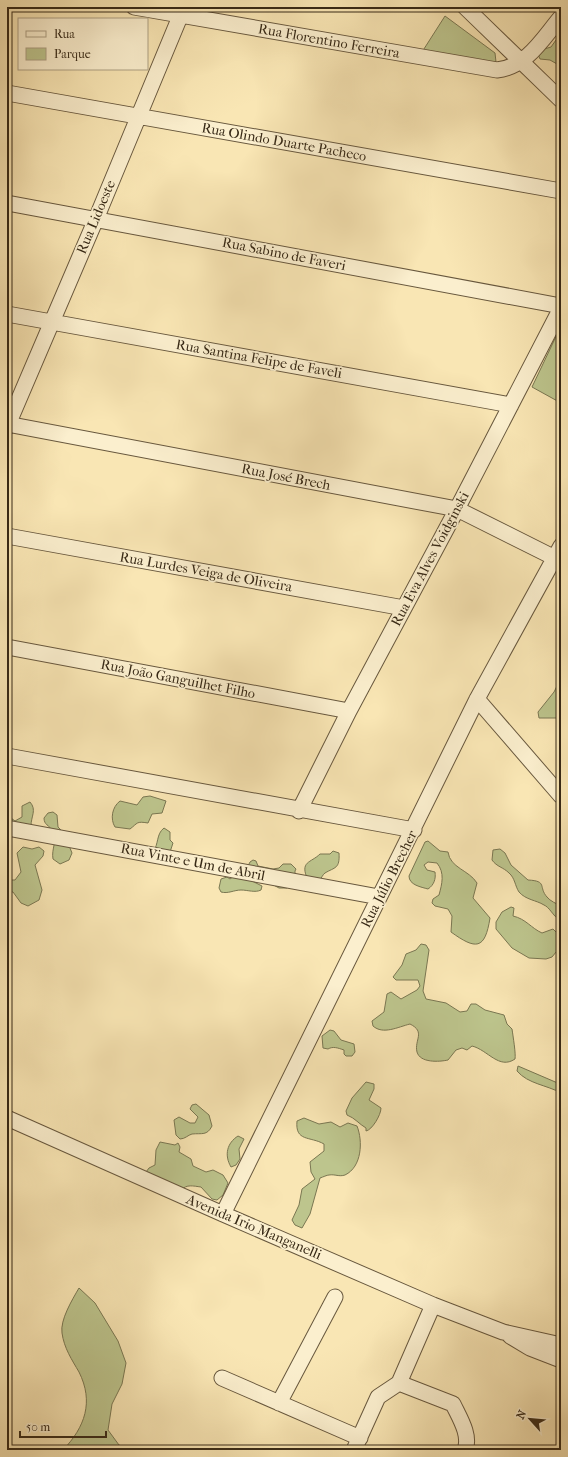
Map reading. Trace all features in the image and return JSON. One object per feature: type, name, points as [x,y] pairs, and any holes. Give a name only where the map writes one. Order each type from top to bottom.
[{"type":"street","name":"Rua Florentino Ferreira","points":[[134,7],[182,11],[497,70],[508,69],[522,62]]},
{"type":"street","points":[[465,7],[561,100]]},
{"type":"street","name":"Rua Lidoeste","points":[[7,425],[96,219],[182,11]]},
{"type":"street","points":[[522,62],[561,17]]},
{"type":"street","name":"Rua Olindo Duarte Pacheco","points":[[7,93],[561,191]]},
{"type":"street","name":"Rua Sabino de Faveri","points":[[7,203],[561,307]]},
{"type":"street","name":"Rua Eva Alves Voidginski","points":[[299,811],[349,711],[457,509],[561,307]]},
{"type":"street","name":"Rua Santina Felipe de Faveli","points":[[7,314],[511,405]]},
{"type":"street","name":"Rua José Brech","points":[[7,425],[457,509],[558,552]]},
{"type":"street","name":"Rua Lurdes Veiga de Oliveira","points":[[7,536],[404,608]]},
{"type":"street","name":"Rua Júlio Brecher","points":[[223,1214],[379,897],[414,830],[477,699],[558,552]]},
{"type":"street","name":"Rua João Ganguilhet Filho","points":[[7,647],[349,711]]},
{"type":"street","points":[[477,699],[561,796]]},
{"type":"street","points":[[7,756],[299,811],[414,830]]},
{"type":"street","name":"Rua Vinte e Um de Abril","points":[[7,828],[379,897]]},
{"type":"street","name":"Avenida Irio Manganelli","points":[[7,1118],[433,1305],[503,1332],[561,1345]]},
{"type":"street","points":[[279,1403],[335,1297]]},
{"type":"street","points":[[222,1378],[279,1403],[357,1444],[378,1397],[399,1383],[433,1305]]},
{"type":"street","name":"Avenida Irio Manganelli","points":[[503,1332],[530,1348],[561,1360]]},
{"type":"street","points":[[399,1383],[453,1404],[465,1428],[467,1447],[465,1450]]},
{"type":"green space","points":[[445,16],[495,53],[496,62],[477,63],[422,52]]},
{"type":"green space","points":[[561,39],[561,57],[557,64],[550,60],[540,59],[538,54],[541,50],[551,47],[556,40]]},
{"type":"green space","points":[[561,326],[561,403],[532,387]]},
{"type":"green space","points":[[561,678],[561,718],[539,718],[538,712],[554,692]]},
{"type":"green space","points":[[150,796],[166,801],[162,813],[152,814],[148,823],[139,822],[130,829],[115,827],[112,817],[115,806],[120,801],[137,805],[143,797]]},
{"type":"green space","points":[[30,802],[33,808],[31,826],[7,828],[7,815],[15,821],[22,817],[22,806]]},
{"type":"green space","points":[[53,812],[57,815],[58,827],[64,833],[72,853],[69,860],[60,864],[53,859],[55,838],[53,831],[44,820],[48,813]]},
{"type":"green space","points":[[164,828],[170,832],[170,840],[173,843],[170,852],[153,852],[161,830]]},
{"type":"green space","points":[[428,841],[440,851],[448,852],[452,862],[477,883],[473,898],[490,918],[485,936],[478,944],[467,942],[451,932],[452,916],[448,909],[435,906],[432,903],[433,899],[439,895],[442,883],[440,867],[437,863],[428,862],[424,865],[427,870],[435,872],[434,882],[428,889],[411,882],[409,876],[425,842]]},
{"type":"green space","points":[[23,847],[32,849],[39,847],[44,851],[43,856],[35,865],[42,890],[39,900],[28,906],[21,903],[13,892],[7,891],[7,880],[15,880],[21,872],[17,853]]},
{"type":"green space","points":[[500,849],[505,853],[511,865],[528,880],[540,883],[548,898],[561,906],[561,918],[557,918],[546,906],[525,897],[519,892],[511,875],[492,860],[493,850]]},
{"type":"green space","points":[[333,851],[339,853],[338,865],[324,874],[319,881],[308,880],[305,869],[307,863],[320,854],[330,854]]},
{"type":"green space","points":[[253,860],[256,861],[258,866],[273,869],[279,868],[283,864],[291,864],[296,869],[295,876],[287,888],[279,888],[268,882],[249,877],[252,881],[262,886],[261,890],[241,890],[226,893],[221,892],[219,888],[221,879],[227,877],[230,879],[248,866]]},
{"type":"green space","points":[[511,907],[514,908],[513,916],[518,917],[542,933],[553,929],[561,937],[561,946],[552,957],[546,959],[529,958],[512,948],[496,929],[496,922],[502,912]]},
{"type":"green space","points":[[421,944],[426,945],[429,950],[423,991],[426,999],[446,1003],[460,1012],[467,1011],[471,1004],[476,1004],[485,1010],[504,1015],[507,1024],[512,1029],[515,1059],[509,1062],[499,1061],[472,1046],[467,1050],[462,1048],[456,1050],[448,1060],[430,1061],[419,1056],[417,1052],[416,1048],[418,1033],[415,1027],[410,1024],[381,1030],[373,1026],[372,1021],[384,1012],[387,994],[391,992],[401,999],[417,990],[420,986],[418,980],[396,980],[393,977],[402,965],[406,954],[416,950]]},
{"type":"green space","points":[[330,1030],[334,1031],[341,1040],[354,1044],[355,1052],[352,1056],[346,1056],[344,1054],[344,1050],[334,1047],[328,1049],[323,1048],[322,1036]]},
{"type":"green space","points":[[518,1066],[560,1084],[561,1093],[527,1079],[517,1071]]},
{"type":"green space","points":[[366,1082],[374,1084],[374,1089],[369,1100],[381,1108],[376,1122],[366,1131],[366,1128],[347,1115],[346,1111],[352,1098]]},
{"type":"green space","points":[[196,1104],[209,1115],[212,1126],[206,1133],[192,1134],[180,1139],[176,1135],[174,1120],[179,1117],[190,1123],[195,1123],[198,1117],[190,1109],[192,1105]]},
{"type":"green space","points":[[304,1118],[319,1124],[331,1122],[340,1127],[348,1123],[357,1126],[360,1139],[360,1153],[355,1166],[345,1175],[328,1175],[320,1178],[310,1214],[302,1228],[295,1225],[292,1220],[299,1205],[302,1189],[315,1179],[311,1172],[310,1162],[324,1151],[324,1144],[304,1137],[298,1132],[297,1121]]},
{"type":"green space","points":[[238,1136],[244,1139],[239,1149],[240,1159],[236,1165],[231,1167],[227,1154],[231,1142]]},
{"type":"green space","points":[[160,1142],[175,1145],[178,1143],[180,1147],[179,1152],[191,1159],[193,1166],[206,1172],[213,1170],[223,1175],[228,1183],[223,1195],[217,1200],[212,1199],[201,1187],[188,1186],[181,1190],[146,1172],[149,1168],[155,1165],[156,1150]]},
{"type":"green space","points":[[79,1288],[95,1303],[118,1341],[126,1363],[122,1384],[112,1404],[108,1430],[119,1445],[130,1450],[63,1450],[71,1441],[82,1423],[86,1404],[84,1383],[66,1349],[62,1333],[65,1316]]}]
